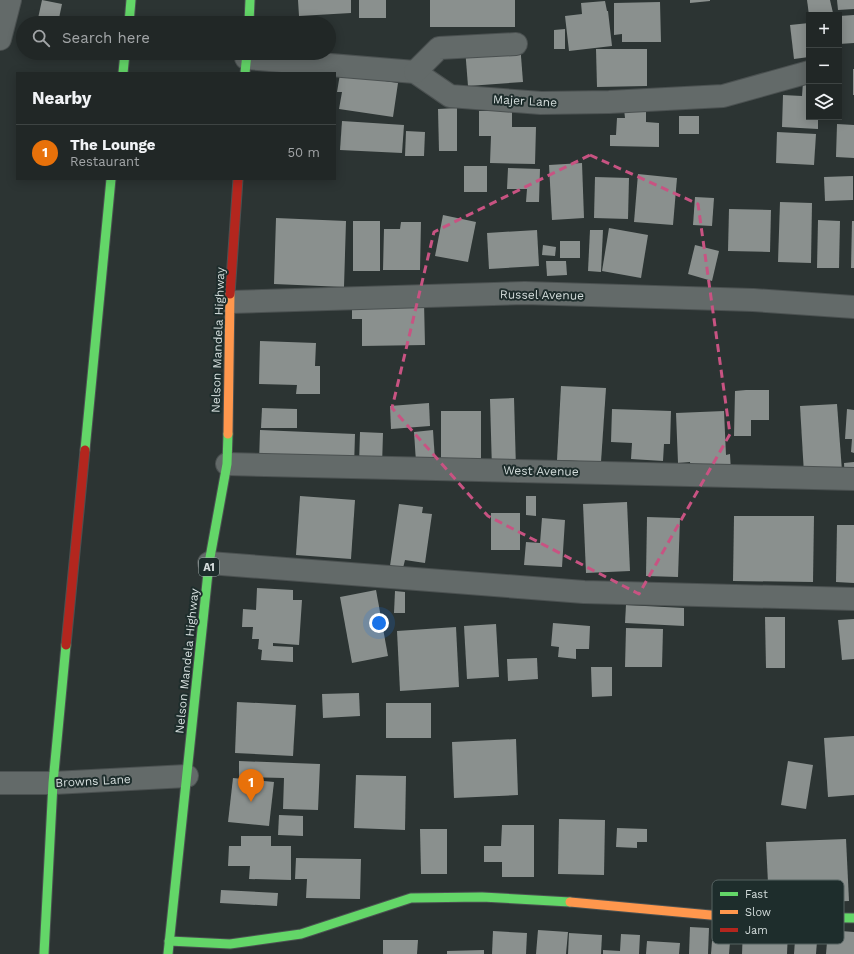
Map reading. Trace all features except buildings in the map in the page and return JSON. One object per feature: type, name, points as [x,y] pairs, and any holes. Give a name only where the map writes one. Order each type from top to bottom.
[{"type":"main road","points":[[130,16],[131,0]]},
{"type":"main road","points":[[249,16],[250,0]]},
{"type":"main road","points":[[123,72],[124,60]]},
{"type":"main road","points":[[44,954],[53,783],[111,180]]},
{"type":"main road","name":"Nelson Mandela Highway","points":[[168,954],[209,563],[227,464],[230,302],[238,180]]},
{"type":"main road","points":[[169,941],[230,944],[301,934],[411,898],[482,897],[580,903],[712,915]]},
{"type":"main road","points":[[844,918],[854,918]]},
{"type":"street","points":[[0,39],[10,0]]},
{"type":"street","points":[[415,72],[439,48],[516,44]]},
{"type":"street","name":"Majer Lane","points":[[246,61],[415,72],[450,96],[541,103],[609,102],[723,96],[806,73]]},
{"type":"street","name":"Russel Avenue","points":[[230,302],[525,293],[753,300],[854,307]]},
{"type":"street","name":"West Avenue","points":[[227,464],[854,479]]},
{"type":"street","points":[[209,563],[584,592],[854,599]]},
{"type":"street","name":"Browns Lane","points":[[0,783],[53,783],[187,776]]},
{"type":"highlighted area","points":[[590,155],[698,204],[730,434],[639,594],[488,516],[392,408],[434,232]]},
{"type":"traffic: fast","points":[[130,16],[131,0]]},
{"type":"traffic: fast","points":[[249,16],[250,0]]},
{"type":"traffic: fast","points":[[123,72],[124,60]]},
{"type":"traffic: fast","points":[[245,72],[246,60]]},
{"type":"traffic: fast","points":[[85,450],[111,180]]},
{"type":"traffic: fast","points":[[168,954],[209,563],[227,464],[228,434]]},
{"type":"traffic: fast","points":[[44,954],[53,783],[66,645]]},
{"type":"traffic: fast","points":[[169,941],[230,944],[301,934],[411,898],[482,897],[570,902]]},
{"type":"traffic: fast","points":[[844,918],[854,918]]},
{"type":"traffic: slow","points":[[228,434],[230,294]]},
{"type":"traffic: slow","points":[[570,902],[712,915]]},
{"type":"traffic: jam","points":[[230,294],[238,180]]},
{"type":"traffic: jam","points":[[66,645],[85,450]]},
{"type":"place","name":"The Lounge","points":[[251,802]]}]
